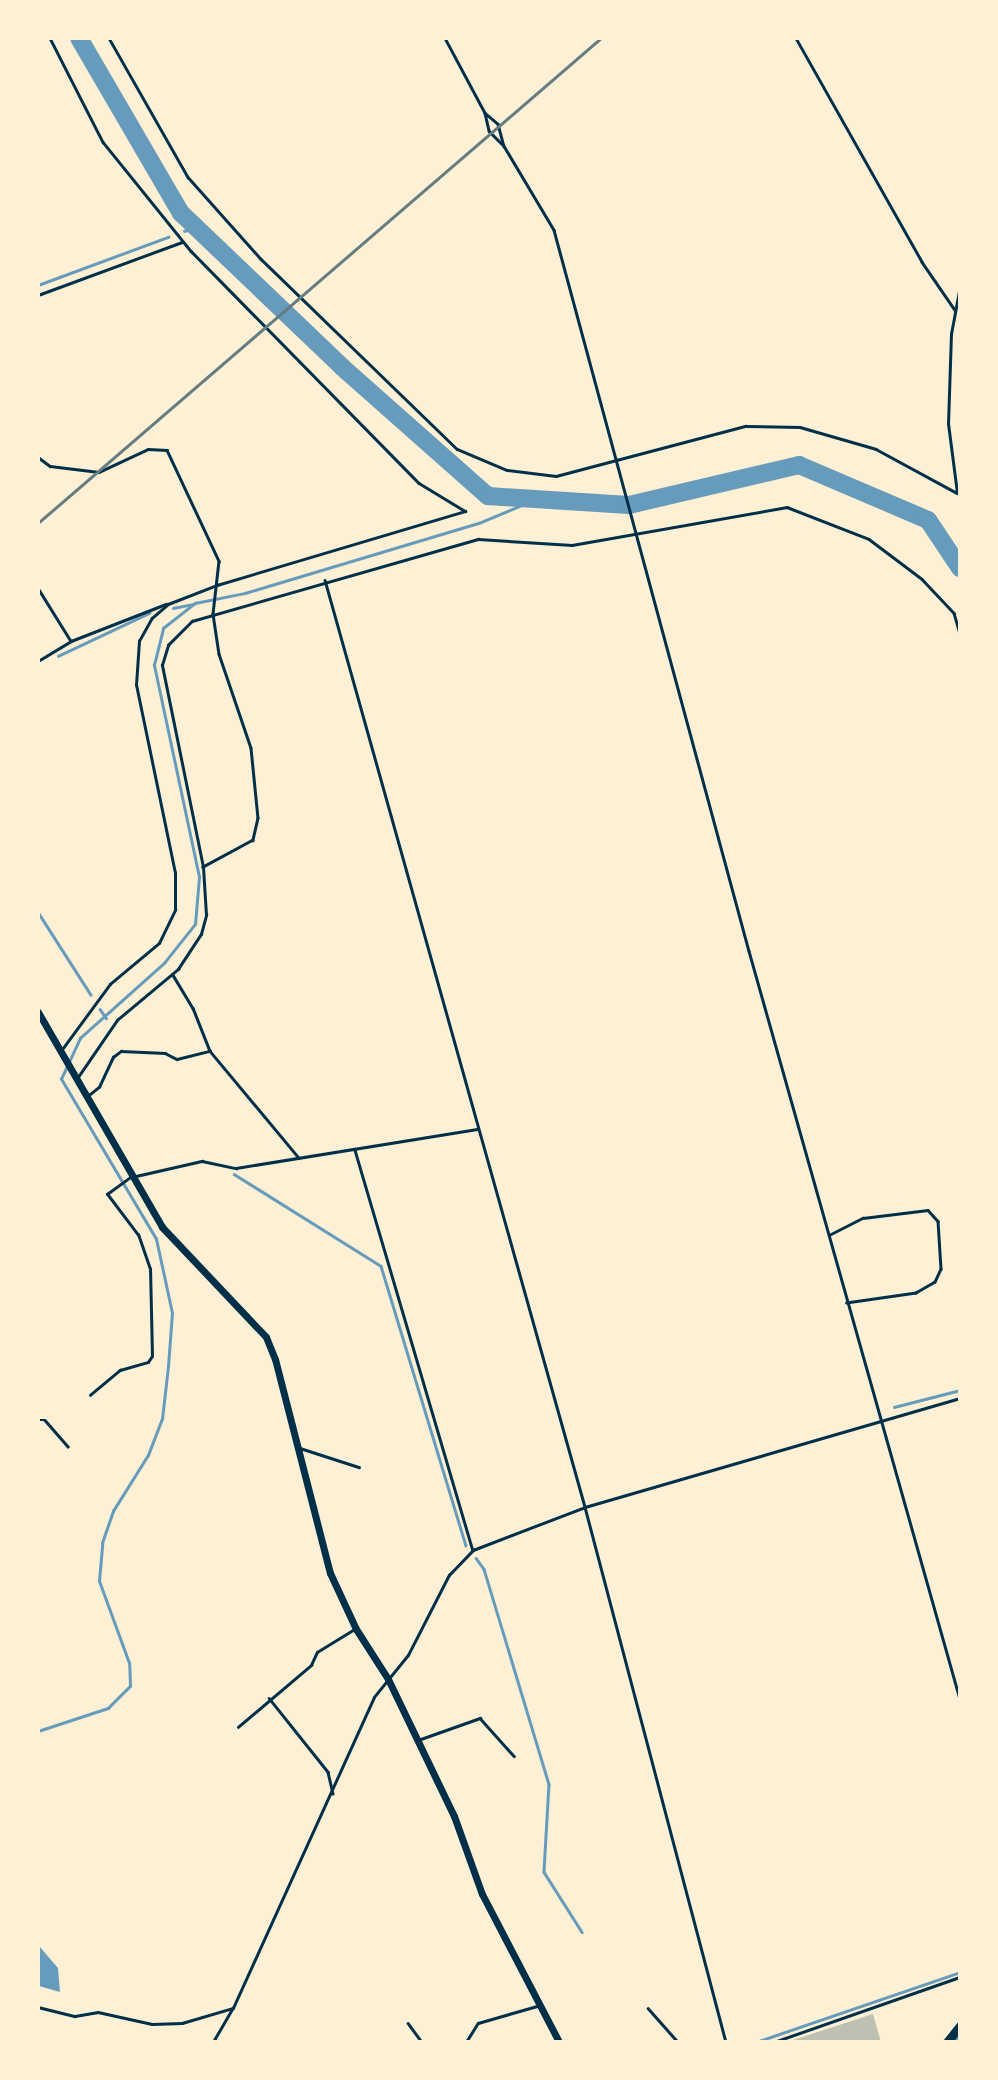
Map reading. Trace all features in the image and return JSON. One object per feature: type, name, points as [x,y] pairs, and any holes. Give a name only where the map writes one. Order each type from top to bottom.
[{"type":"main road","points":[[947,2042],[960,2026]]},
{"type":"street","points":[[38,1012],[136,1176],[162,1227],[265,1337],[330,1573],[356,1629],[388,1679],[418,1740],[454,1816],[482,1894],[559,2042]]},
{"type":"lane","points":[[38,661],[71,641],[155,605],[168,604],[217,585],[465,511],[419,483],[183,242],[103,142],[50,38]]},
{"type":"lane","points":[[109,38],[188,177],[261,259],[457,449],[507,470],[545,476],[745,426],[800,428],[876,449],[957,494],[948,424],[955,310],[960,286]]},
{"type":"lane","points":[[445,38],[485,113],[489,131],[504,146],[554,230],[828,1236],[960,1699]]},
{"type":"lane","points":[[796,38],[922,262],[955,310]]},
{"type":"lane","points":[[485,113],[498,124],[504,146]]},
{"type":"lane","points":[[38,295],[183,242]]},
{"type":"lane","points":[[38,457],[50,466],[99,472],[148,449],[167,450],[219,561],[213,614],[219,654],[251,748],[258,818],[253,840],[203,866]]},
{"type":"lane","points":[[78,1077],[117,1020],[173,975],[201,934],[206,915],[203,866],[162,665],[168,645],[178,632],[192,621],[325,580],[478,540],[572,545],[636,531],[787,507],[869,539],[922,579],[954,613],[960,634]]},
{"type":"lane","points":[[325,580],[585,1507],[726,2042]]},
{"type":"lane","points":[[38,587],[71,641]]},
{"type":"lane","points":[[61,1051],[110,984],[159,943],[175,910],[175,873],[135,662],[139,641],[152,618],[168,604]]},
{"type":"lane","points":[[173,975],[193,1008],[210,1051],[299,1158]]},
{"type":"lane","points":[[89,1095],[99,1087],[113,1057],[121,1051],[166,1053],[177,1059],[210,1051]]},
{"type":"lane","points":[[90,1395],[120,1370],[148,1362],[152,1351],[150,1269],[138,1235],[107,1194],[136,1176],[202,1161],[236,1168],[477,1129]]},
{"type":"lane","points":[[355,1149],[472,1550]]},
{"type":"lane","points":[[828,1236],[863,1219],[928,1210],[938,1221],[941,1269],[935,1282],[916,1293],[847,1303]]},
{"type":"lane","points":[[213,2042],[233,2008],[283,1891],[333,1793],[374,1697],[408,1655],[449,1575],[472,1550],[585,1507],[880,1419],[960,1398]]},
{"type":"lane","points":[[38,1420],[45,1420],[68,1446]]},
{"type":"lane","points":[[297,1447],[359,1467]]},
{"type":"lane","points":[[238,1727],[269,1697],[311,1665],[317,1652],[356,1629]]},
{"type":"lane","points":[[269,1697],[328,1772],[333,1793]]},
{"type":"lane","points":[[418,1740],[480,1718],[514,1756]]},
{"type":"lane","points":[[774,2042],[960,1977]]},
{"type":"lane","points":[[466,2042],[478,2023],[540,2004]]},
{"type":"lane","points":[[38,2007],[75,2016],[98,2012],[152,2024],[182,2023],[233,2008]]},
{"type":"lane","points":[[648,2008],[678,2042]]},
{"type":"lane","points":[[408,2023],[422,2042]]},
{"type":"water","points":[[39,1946],[58,1968],[60,1992],[39,1986]]},
{"type":"building","points":[[873,2014],[881,2042],[790,2042],[790,2041]]},
{"type":"waterway","points":[[79,38],[181,213],[342,367],[488,496],[629,505],[799,465],[928,520],[960,568]]},
{"type":"waterway","points":[[184,231],[196,227]]},
{"type":"waterway","points":[[38,285],[168,237]]},
{"type":"waterway","points":[[38,1731],[108,1708],[130,1686],[129,1663],[99,1581],[102,1543],[113,1511],[148,1455],[162,1419],[172,1313],[156,1239],[61,1079],[80,1038],[164,963],[195,924],[199,877],[154,665],[163,628],[195,603],[245,593],[479,523],[536,499]]},
{"type":"waterway","points":[[173,608],[194,604]]},
{"type":"waterway","points":[[58,656],[149,613]]},
{"type":"waterway","points":[[38,912],[91,995]]},
{"type":"waterway","points":[[100,1009],[106,1018]]},
{"type":"waterway","points":[[234,1174],[381,1266],[466,1545]]},
{"type":"waterway","points":[[894,1407],[960,1390]]},
{"type":"waterway","points":[[476,1558],[484,1569],[549,1784],[544,1872],[582,1932]]},
{"type":"waterway","points":[[756,2042],[960,1972]]},
{"type":"waterway","points":[[955,2042],[960,2035]]},
{"type":"railway","points":[[38,523],[601,38]]}]
